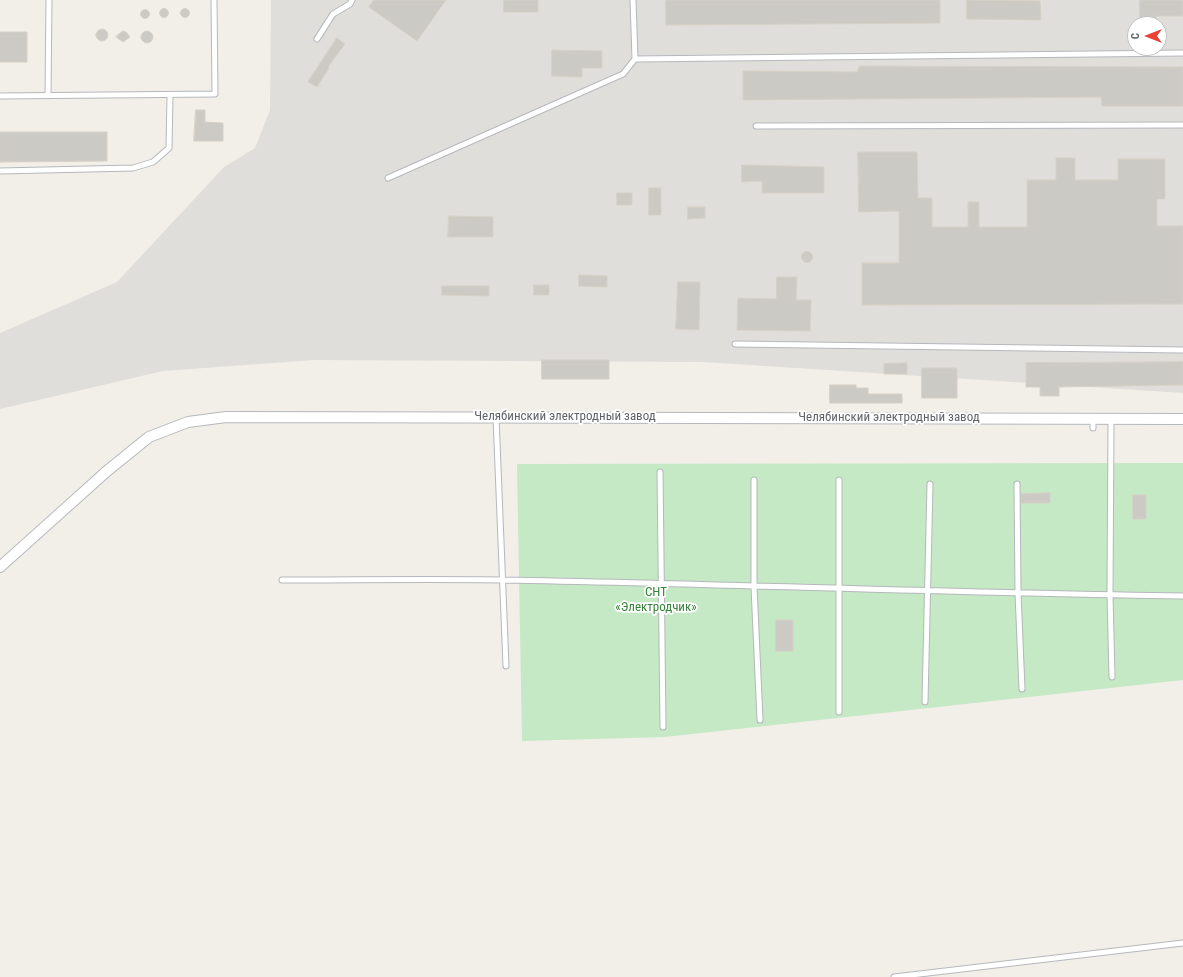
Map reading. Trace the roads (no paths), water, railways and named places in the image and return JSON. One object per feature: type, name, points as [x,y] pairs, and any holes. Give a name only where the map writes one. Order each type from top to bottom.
[{"type":"street","name":"Челябинский электродный завод","points":[[0,567],[107,471],[149,437],[188,422],[226,417],[496,417],[1093,423],[1111,418],[1183,419]]},
{"type":"lane","points":[[48,96],[49,0]]},
{"type":"lane","points":[[0,96],[215,94],[214,0]]},
{"type":"lane","points":[[317,39],[333,14],[350,4],[352,0]]},
{"type":"lane","points":[[388,178],[623,74],[635,59],[632,0]]},
{"type":"lane","points":[[635,59],[1183,53]]},
{"type":"lane","points":[[0,171],[133,168],[153,162],[169,148],[170,95]]},
{"type":"lane","points":[[756,126],[1183,125]]},
{"type":"lane","points":[[735,344],[1183,350]]},
{"type":"lane","points":[[496,417],[506,666]]},
{"type":"lane","points":[[1111,418],[1110,595],[1112,677]]},
{"type":"lane","points":[[660,472],[663,727]]},
{"type":"lane","points":[[754,480],[754,587],[760,720]]},
{"type":"lane","points":[[840,480],[840,712]]},
{"type":"lane","points":[[925,702],[930,484]]},
{"type":"lane","points":[[1017,484],[1018,593],[1022,689]]},
{"type":"lane","points":[[282,580],[503,580],[1183,596]]},
{"type":"lane","points":[[894,977],[1183,943]]},
{"type":"park label","name":"СНТ «Электродчик»","points":[[656,600]]}]
